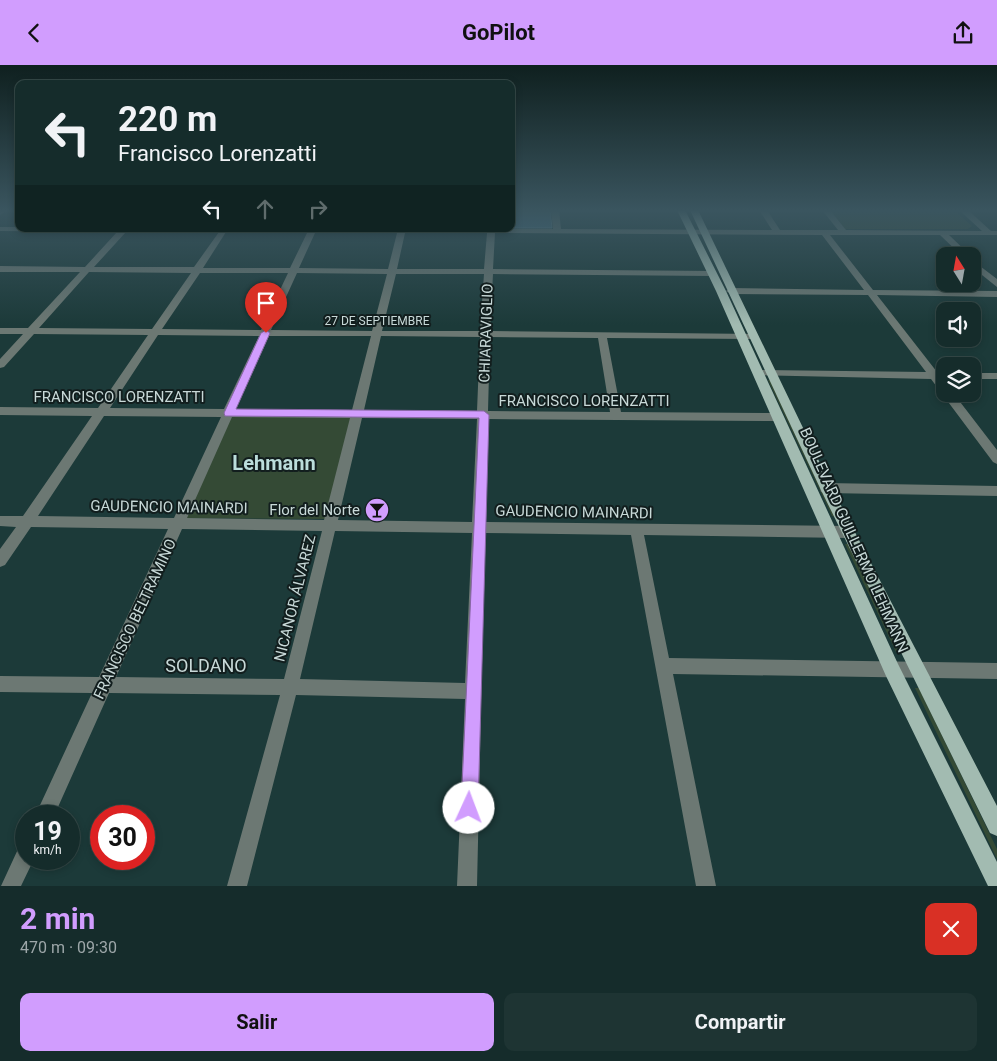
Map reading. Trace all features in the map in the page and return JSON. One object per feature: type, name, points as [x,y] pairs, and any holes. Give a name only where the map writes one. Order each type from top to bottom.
[{"type":"main road","name":"BOULEVARD GUILLERMO LEHMANN","points":[[701,248],[892,670],[997,883]]},
{"type":"main road","name":"BOULEVARD GUILLERMO LEHMANN","points":[[711,248],[826,488],[917,671],[997,825]]},
{"type":"street","points":[[0,365],[107,248]]},
{"type":"street","points":[[0,561],[212,248]]},
{"type":"street","name":"FRANCISCO BELTRAMINO","points":[[49,805],[304,248]]},
{"type":"street","name":"NICANOR ÁLVAREZ","points":[[237,886],[290,687],[398,248]]},
{"type":"street","name":"CHIARAVIGLIO","points":[[467,886],[484,415],[485,334],[490,248]]},
{"type":"street","points":[[836,248],[936,371]]},
{"type":"street","points":[[0,269],[713,273]]},
{"type":"street","points":[[981,270],[997,284]]},
{"type":"street","points":[[732,291],[997,294]]},
{"type":"street","name":"27 DE SEPTIEMBRE","points":[[0,331],[753,336]]},
{"type":"street","points":[[602,335],[616,416]]},
{"type":"street","points":[[758,373],[936,376]]},
{"type":"street","points":[[981,376],[997,376]]},
{"type":"street","points":[[954,402],[997,459]]},
{"type":"street","name":"FRANCISCO LORENZATTI","points":[[0,411],[777,417]]},
{"type":"street","points":[[826,488],[997,491]]},
{"type":"street","name":"GAUDENCIO MAINARDI","points":[[0,521],[848,532]]},
{"type":"street","points":[[636,528],[706,886]]},
{"type":"street","points":[[663,666],[997,671]]},
{"type":"street","name":"SOLDANO","points":[[0,684],[473,691]]},
{"type":"street","points":[[11,886],[18,870]]},
{"type":"green space","points":[[768,380],[770,380],[835,517],[832,516]]},
{"type":"green space","points":[[232,416],[351,417],[325,519],[186,518]]},
{"type":"green space","points":[[845,544],[849,544],[900,652],[896,652]]},
{"type":"green space","points":[[915,688],[919,688],[997,849],[997,859]]},
{"type":"place","name":"Flor del Norte","points":[[377,510]]},
{"type":"district","name":"Lehmann","points":[[274,463]]},
{"type":"route","points":[[266,333],[229,413],[484,415],[469,808]]}]
